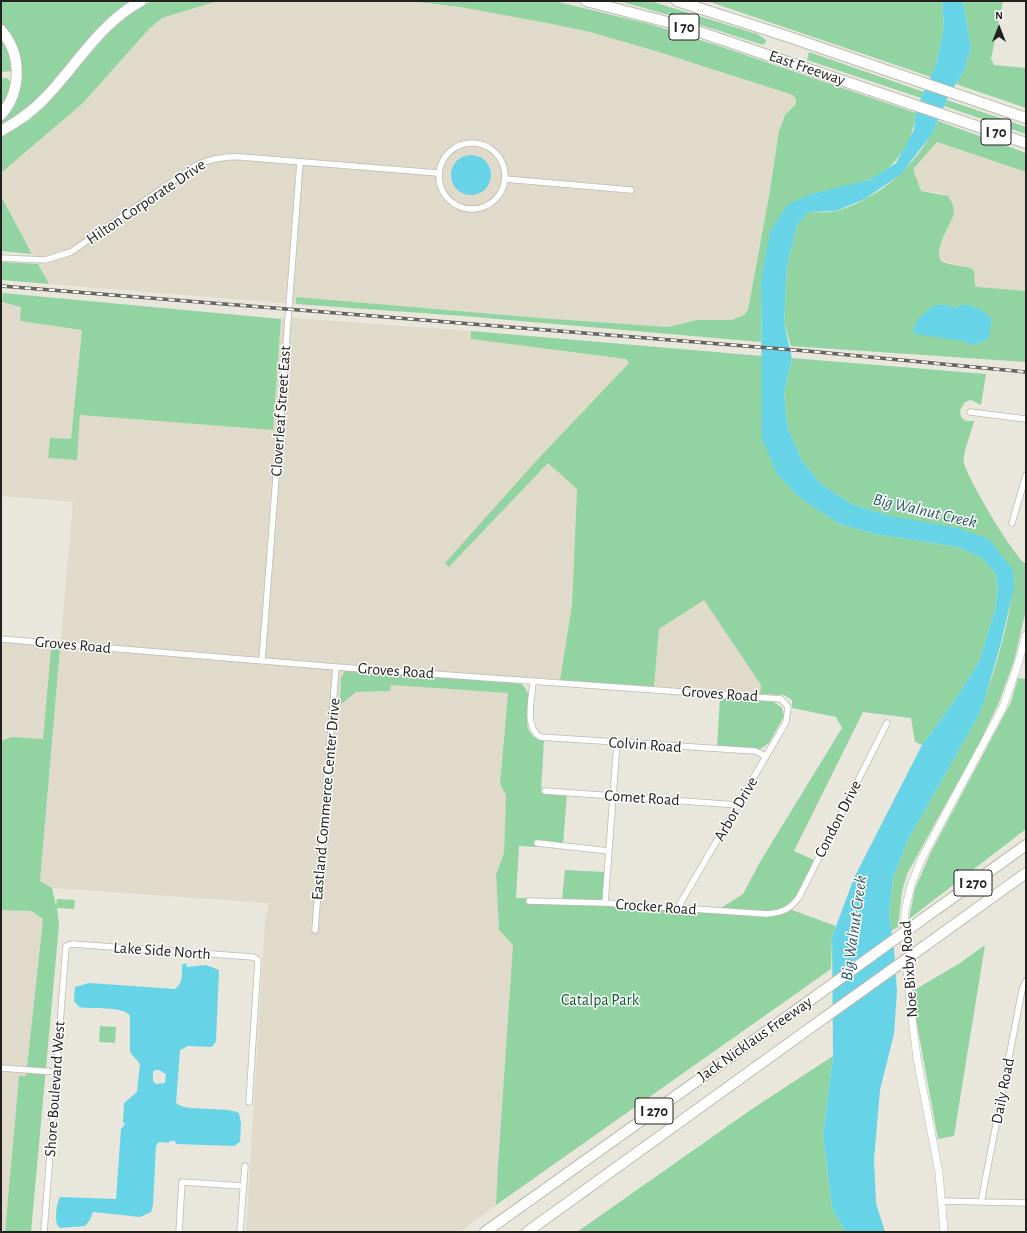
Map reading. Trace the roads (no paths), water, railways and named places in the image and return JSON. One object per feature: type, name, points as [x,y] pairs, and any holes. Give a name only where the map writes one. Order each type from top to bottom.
[{"type":"highway","points":[[1,131],[22,118],[45,98],[98,36],[115,20],[141,1]]},
{"type":"highway","name":"East Freeway","points":[[586,1],[679,25],[1026,143]]},
{"type":"highway","name":"East Freeway","points":[[677,1],[736,19],[1026,118]]},
{"type":"highway","points":[[1,30],[10,43],[17,69],[16,84],[12,97],[1,114]]},
{"type":"highway","name":"Jack Nicklaus Freeway","points":[[485,1232],[1026,845]]},
{"type":"highway","name":"Jack Nicklaus Freeway","points":[[527,1232],[1026,873]]},
{"type":"street","points":[[475,143],[485,146],[497,155],[504,169],[505,179],[500,194],[493,202],[484,208],[473,210],[462,208],[453,204],[444,196],[439,185],[438,174],[441,163],[450,151],[464,144],[475,143]]},
{"type":"street","name":"Hilton Corporate Drive","points":[[1,258],[45,260],[71,252],[195,166],[226,156],[438,174]]},
{"type":"street","name":"Cloverleaf Street East","points":[[262,660],[300,162]]},
{"type":"street","points":[[505,179],[631,190]]},
{"type":"street","points":[[970,412],[1026,419]]},
{"type":"street","points":[[1012,523],[1026,475]]},
{"type":"street","name":"Noe Bixby Road","points":[[944,1232],[937,1159],[917,1058],[904,946],[905,911],[911,885],[922,858],[1003,707],[1018,664],[1026,635]]},
{"type":"street","name":"Groves Road","points":[[1,640],[336,667],[777,698],[784,702],[788,708]]},
{"type":"street","name":"Eastland Commerce Center Drive","points":[[315,930],[336,667]]},
{"type":"street","name":"Colvin Road","points":[[533,681],[530,724],[531,729],[540,737],[755,751],[766,756]]},
{"type":"street","name":"Arbor Drive","points":[[677,909],[786,722],[788,708]]},
{"type":"street","name":"Condon Drive","points":[[784,911],[792,905],[798,896],[887,723]]},
{"type":"street","points":[[605,904],[617,743]]},
{"type":"street","name":"Comet Road","points":[[545,791],[738,805]]},
{"type":"street","points":[[537,843],[609,851]]},
{"type":"street","name":"Crocker Road","points":[[529,901],[767,914],[784,911]]},
{"type":"street","name":"Lake Side North","points":[[66,946],[72,944],[253,957],[258,960],[259,964],[249,1102]]},
{"type":"street","name":"Shore Boulevard West","points":[[44,1232],[66,946]]},
{"type":"street","name":"Daily Road","points":[[981,1202],[1022,990],[1026,981]]},
{"type":"street","points":[[1,1068],[56,1072]]},
{"type":"street","points":[[240,1232],[245,1166]]},
{"type":"street","points":[[178,1232],[182,1182],[244,1186]]},
{"type":"street","points":[[942,1201],[1026,1202]]},
{"type":"water","name":"Big Walnut Creek","points":[[942,1],[963,1],[971,47],[965,69],[948,97],[932,134],[901,174],[865,199],[836,211],[809,212],[797,225],[787,266],[784,323],[792,358],[784,393],[788,429],[803,462],[822,485],[854,505],[890,516],[957,528],[989,539],[1013,570],[1014,587],[1001,643],[984,701],[977,718],[908,840],[893,878],[889,915],[894,949],[897,991],[894,1034],[880,1090],[874,1160],[876,1203],[885,1232],[846,1232],[832,1208],[823,1134],[833,1056],[832,937],[854,878],[922,745],[955,700],[979,661],[995,610],[998,587],[996,574],[982,558],[958,547],[874,534],[838,523],[800,498],[777,474],[762,439],[761,282],[770,232],[787,205],[811,194],[869,180],[896,163],[914,130],[916,109],[936,65],[944,27]]},
{"type":"water","points":[[471,155],[479,157],[485,161],[489,167],[491,175],[489,183],[485,189],[479,193],[471,195],[463,193],[457,189],[453,183],[451,175],[453,167],[457,161],[463,157]]},
{"type":"water","points":[[934,305],[947,305],[956,308],[970,305],[985,313],[992,319],[988,340],[972,345],[963,341],[916,334],[913,331],[917,320]]},
{"type":"water","points":[[186,963],[187,967],[206,965],[219,970],[216,1041],[212,1047],[188,1046],[180,1050],[176,1103],[180,1106],[233,1111],[239,1113],[241,1123],[240,1142],[234,1146],[176,1144],[175,1141],[169,1141],[169,1143],[159,1142],[156,1146],[153,1205],[151,1212],[140,1217],[93,1212],[90,1220],[85,1226],[60,1228],[56,1222],[56,1215],[60,1197],[116,1199],[121,1129],[125,1124],[123,1122],[124,1103],[137,1092],[140,1064],[130,1052],[130,1016],[121,1010],[79,1007],[74,1001],[75,987],[89,983],[175,989],[181,981],[182,965]],"holes":[[[155,1070],[159,1070],[166,1074],[165,1083],[156,1084],[153,1081],[153,1072]]]},
{"type":"railway","points":[[1,286],[807,351],[1026,372]]},
{"type":"park label","name":"Catalpa Park","points":[[600,1000]]}]
